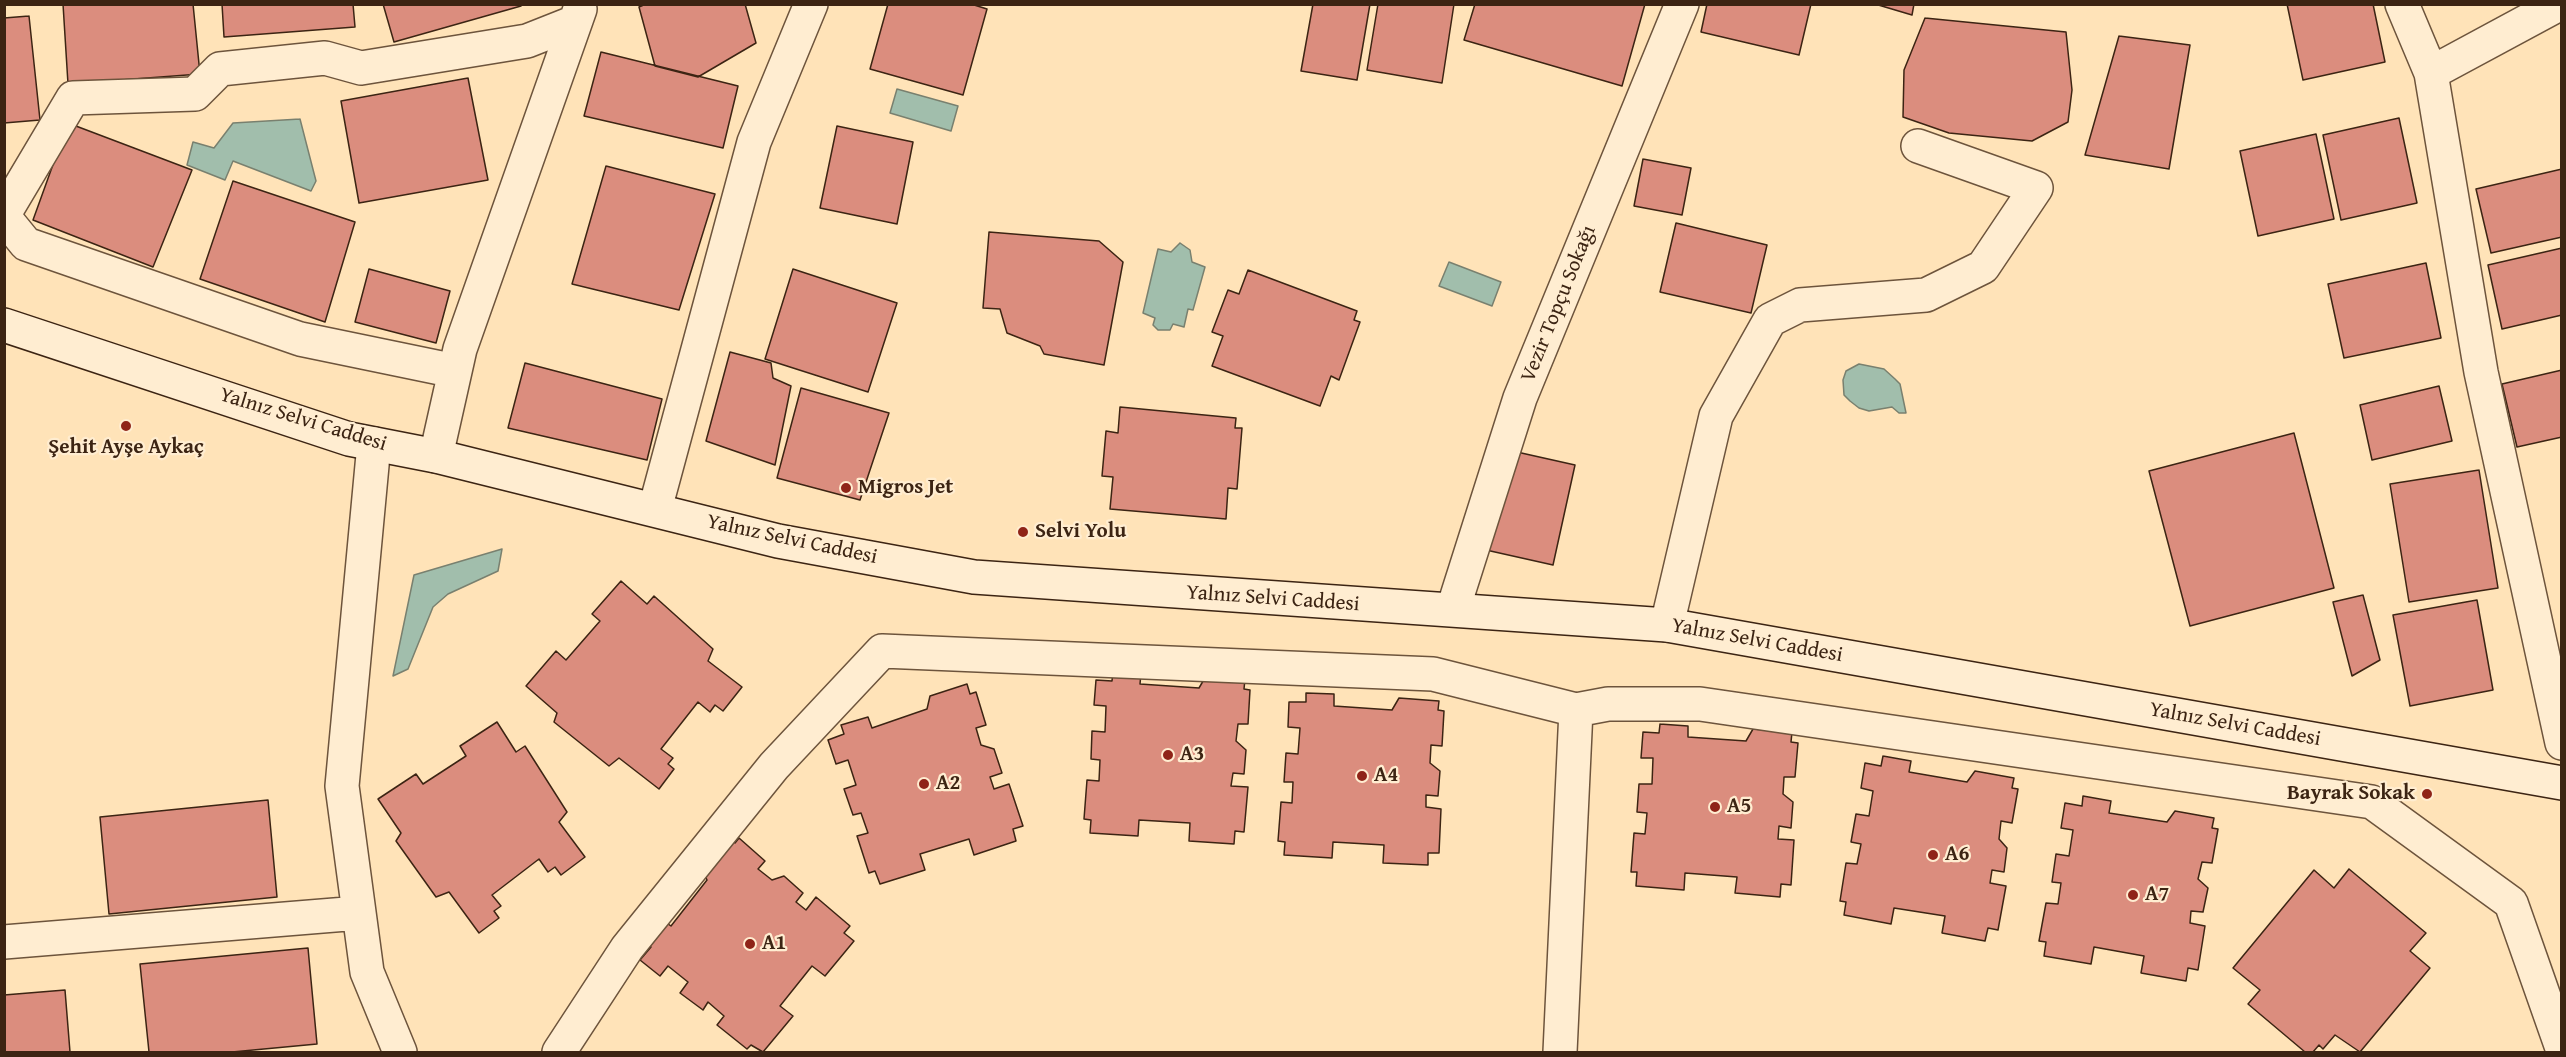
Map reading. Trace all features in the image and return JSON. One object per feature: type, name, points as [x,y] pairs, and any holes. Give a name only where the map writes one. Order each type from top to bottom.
[{"type":"street","points":[[655,509],[754,142],[811,4]]},
{"type":"street","name":"Vezir Topçu Sokağı","points":[[1453,609],[1520,398],[1682,4]]},
{"type":"street","points":[[2402,4],[2431,73],[2481,372],[2562,743]]},
{"type":"street","points":[[2431,73],[2559,4]]},
{"type":"street","points":[[455,371],[289,336],[26,244],[4,215],[73,98],[195,94],[220,69],[325,58],[361,68],[527,41],[579,13]]},
{"type":"street","points":[[436,456],[455,371],[579,13]]},
{"type":"street","points":[[1667,625],[1716,416],[1770,320],[1800,304],[1926,295],[1983,267],[2036,188],[1918,146]]},
{"type":"street","name":"Yalnız Selvi Caddesi","points":[[4,325],[349,439],[436,456],[778,541],[974,577],[1667,625],[2562,783]]},
{"type":"street","points":[[374,444],[342,786],[367,972],[400,1053]]},
{"type":"street","points":[[559,1053],[642,930],[774,766],[882,651],[1433,674],[1576,710],[1608,704],[1700,704],[2372,802],[2511,903],[2562,1048]]},
{"type":"street","points":[[1560,1053],[1576,710]]},
{"type":"street","points":[[4,942],[359,913]]},
{"type":"shaded area","points":[[897,89],[958,106],[951,131],[890,113]]},
{"type":"shaded area","points":[[300,119],[316,181],[311,191],[233,161],[225,180],[187,165],[193,142],[214,148],[233,123]]},
{"type":"shaded area","points":[[1180,243],[1190,250],[1192,262],[1205,267],[1193,310],[1188,309],[1184,327],[1173,324],[1170,330],[1158,330],[1153,325],[1155,318],[1143,313],[1158,249],[1171,252]]},
{"type":"shaded area","points":[[1449,262],[1501,282],[1492,306],[1439,286]]},
{"type":"shaded area","points":[[1859,364],[1884,369],[1900,384],[1906,413],[1899,413],[1892,407],[1869,411],[1859,408],[1844,395],[1843,380],[1846,371]]},
{"type":"shaded area","points":[[502,549],[498,571],[448,594],[433,607],[408,669],[393,676],[414,575]]},
{"type":"building","points":[[63,4],[193,4],[200,74],[68,84]]},
{"type":"building","points":[[222,4],[353,4],[355,27],[224,37]]},
{"type":"building","points":[[383,4],[520,4],[521,6],[394,42]]},
{"type":"building","points":[[646,4],[745,4],[756,43],[698,77],[655,66],[639,7]]},
{"type":"building","points":[[888,4],[971,4],[987,9],[963,95],[870,69]]},
{"type":"building","points":[[1313,4],[1370,4],[1357,80],[1301,71]]},
{"type":"building","points":[[1378,4],[1454,4],[1442,83],[1367,70]]},
{"type":"building","points":[[1475,4],[1645,4],[1622,86],[1464,40]]},
{"type":"building","points":[[1707,4],[1811,4],[1799,55],[1701,32]]},
{"type":"building","points":[[1875,4],[1914,4],[1912,15]]},
{"type":"building","points":[[2287,4],[2373,4],[2385,62],[2303,80]]},
{"type":"building","points":[[29,16],[40,120],[4,123],[4,18]]},
{"type":"building","points":[[1925,18],[2066,32],[2072,90],[2068,122],[2032,141],[1949,133],[1903,117],[1904,70]]},
{"type":"building","points":[[2119,36],[2190,45],[2169,169],[2085,155]]},
{"type":"building","points":[[601,52],[738,86],[723,148],[584,116]]},
{"type":"building","points":[[468,78],[488,180],[359,203],[341,101]]},
{"type":"building","points":[[2399,118],[2417,203],[2341,220],[2323,135]]},
{"type":"building","points":[[68,123],[192,170],[153,267],[33,220]]},
{"type":"building","points":[[837,126],[913,142],[897,224],[820,208]]},
{"type":"building","points":[[2316,134],[2334,219],[2258,236],[2240,151]]},
{"type":"building","points":[[1643,159],[1691,168],[1682,215],[1634,206]]},
{"type":"building","points":[[606,166],[715,194],[679,310],[572,284]]},
{"type":"building","points":[[2562,169],[2562,237],[2491,253],[2476,189]]},
{"type":"building","points":[[233,181],[355,222],[325,322],[200,279]]},
{"type":"building","points":[[1676,223],[1767,245],[1751,313],[1660,292]]},
{"type":"building","points":[[989,232],[1099,241],[1123,262],[1104,365],[1044,354],[1040,346],[1007,333],[1000,309],[983,308]]},
{"type":"building","points":[[2562,248],[2562,315],[2502,329],[2488,265]]},
{"type":"building","points":[[2426,263],[2441,338],[2344,358],[2328,284]]},
{"type":"building","points":[[369,269],[450,291],[436,343],[355,322]]},
{"type":"building","points":[[793,269],[897,303],[868,392],[765,359]]},
{"type":"building","points":[[1248,270],[1357,311],[1354,320],[1360,322],[1339,380],[1331,376],[1320,406],[1212,366],[1223,336],[1212,332],[1228,290],[1239,294]]},
{"type":"building","points":[[730,352],[771,363],[773,378],[791,386],[775,465],[706,441]]},
{"type":"building","points":[[525,363],[662,399],[647,460],[508,428]]},
{"type":"building","points":[[2562,370],[2562,437],[2517,447],[2502,384]]},
{"type":"building","points":[[2439,386],[2452,441],[2372,460],[2360,405]]},
{"type":"building","points":[[801,388],[889,413],[860,500],[777,478]]},
{"type":"building","points":[[1120,407],[1236,418],[1235,428],[1242,428],[1237,489],[1228,488],[1226,519],[1110,509],[1113,477],[1102,476],[1106,431],[1118,433]]},
{"type":"building","points":[[2294,433],[2334,588],[2190,626],[2149,471]]},
{"type":"building","points":[[1508,450],[1575,465],[1553,565],[1486,550]]},
{"type":"building","points":[[2479,470],[2498,588],[2409,602],[2390,484]]},
{"type":"building","points":[[621,581],[647,604],[654,596],[713,649],[708,661],[742,687],[723,711],[715,705],[710,712],[698,702],[661,749],[673,758],[668,764],[674,769],[659,789],[619,758],[609,766],[554,722],[557,713],[526,686],[556,651],[566,660],[600,621],[592,614]]},
{"type":"building","points":[[2363,595],[2380,660],[2352,676],[2333,602]]},
{"type":"building","points":[[2477,600],[2493,690],[2410,706],[2393,615]]},
{"type":"building","name":"A3","points":[[1113,671],[1141,673],[1140,684],[1199,688],[1206,676],[1245,679],[1244,689],[1250,690],[1248,724],[1238,724],[1236,741],[1246,750],[1244,774],[1233,773],[1231,786],[1248,787],[1244,832],[1235,831],[1234,844],[1189,841],[1190,823],[1139,820],[1138,836],[1090,833],[1091,820],[1084,819],[1087,780],[1099,781],[1100,760],[1091,759],[1092,731],[1105,732],[1106,706],[1094,705],[1096,680],[1112,681]]},
{"type":"building","name":"A2","points":[[967,684],[970,694],[976,692],[986,725],[976,728],[981,745],[994,749],[1002,773],[990,777],[994,789],[1009,784],[1023,826],[1013,829],[1016,841],[974,855],[969,839],[920,854],[925,870],[880,884],[875,871],[869,873],[857,836],[868,833],[861,813],[853,815],[844,789],[856,785],[848,760],[836,764],[828,740],[844,734],[841,725],[868,717],[872,728],[927,709],[930,696]]},
{"type":"building","name":"A4","points":[[1306,693],[1334,694],[1334,706],[1392,710],[1399,698],[1439,701],[1438,710],[1444,711],[1442,746],[1431,745],[1430,763],[1440,771],[1438,796],[1426,795],[1426,807],[1441,809],[1439,853],[1428,853],[1428,865],[1383,863],[1384,845],[1333,842],[1332,858],[1284,855],[1285,842],[1278,841],[1281,802],[1292,803],[1293,782],[1284,782],[1286,753],[1298,754],[1300,728],[1288,727],[1289,702],[1306,702]]},
{"type":"building","points":[[497,722],[516,752],[525,746],[567,812],[559,822],[585,857],[561,875],[555,867],[548,872],[539,859],[492,895],[501,906],[494,911],[499,918],[479,933],[449,892],[436,897],[396,841],[401,833],[378,799],[416,774],[423,784],[466,756],[460,746]]},
{"type":"building","name":"A5","points":[[1660,724],[1688,726],[1688,737],[1746,741],[1753,729],[1792,732],[1791,742],[1798,743],[1795,777],[1784,777],[1783,794],[1793,802],[1791,828],[1779,826],[1778,839],[1794,840],[1791,885],[1781,884],[1780,897],[1735,893],[1737,877],[1685,873],[1684,890],[1636,886],[1637,872],[1631,872],[1634,833],[1645,834],[1647,813],[1637,812],[1639,784],[1652,784],[1653,758],[1641,758],[1643,732],[1659,733]]},
{"type":"building","name":"A6","points":[[1883,756],[1911,761],[1909,772],[1967,782],[1975,771],[2014,778],[2012,788],[2018,789],[2012,823],[2001,821],[1999,839],[2007,848],[2004,872],[1992,870],[1990,883],[2006,886],[1998,930],[1988,928],[1985,941],[1942,933],[1945,916],[1894,908],[1891,924],[1844,915],[1846,902],[1840,901],[1846,863],[1857,864],[1861,844],[1851,842],[1856,814],[1869,816],[1873,791],[1861,788],[1865,763],[1881,766]]},
{"type":"building","name":"A7","points":[[2083,796],[2111,801],[2109,813],[2167,822],[2175,811],[2214,818],[2212,828],[2218,829],[2212,863],[2202,862],[2198,879],[2208,888],[2203,912],[2191,911],[2190,923],[2205,926],[2198,970],[2188,968],[2186,981],[2141,973],[2144,956],[2094,947],[2091,964],[2044,956],[2046,942],[2039,941],[2046,903],[2058,904],[2061,883],[2052,882],[2056,854],[2069,856],[2073,830],[2061,828],[2065,803],[2082,806]]},
{"type":"building","points":[[268,800],[277,897],[109,914],[100,817]]},
{"type":"building","name":"A1","points":[[727,837],[735,843],[739,838],[765,861],[758,869],[772,880],[784,876],[803,893],[796,902],[806,910],[816,897],[850,926],[844,933],[854,941],[825,976],[812,966],[780,1006],[793,1016],[763,1052],[751,1045],[747,1049],[717,1025],[724,1016],[708,1002],[703,1010],[680,993],[688,982],[668,966],[660,976],[640,960],[651,947],[644,940],[661,919],[671,926],[707,880],[701,867]]},
{"type":"building","points":[[2349,869],[2426,933],[2410,951],[2430,968],[2360,1052],[2335,1035],[2323,1049],[2319,1045],[2313,1052],[2305,1052],[2248,1004],[2260,990],[2233,968],[2314,870],[2334,888]]},
{"type":"building","points":[[308,948],[317,1044],[232,1052],[149,1052],[140,964]]},
{"type":"building","points":[[65,990],[70,1052],[4,1052],[4,995]]},
{"type":"place","name":"Şehit Ayşe Aykaç","points":[[126,426]]},
{"type":"place","name":"Migros Jet","points":[[846,488]]},
{"type":"place","name":"Selvi Yolu","points":[[1023,532]]},
{"type":"place","name":"A3","points":[[1168,755]]},
{"type":"place","name":"A4","points":[[1362,776]]},
{"type":"place","name":"A2","points":[[924,784]]},
{"type":"place","name":"Bayrak Sokak","points":[[2427,794]]},
{"type":"place","name":"A5","points":[[1715,807]]},
{"type":"place","name":"A6","points":[[1933,855]]},
{"type":"place","name":"A7","points":[[2133,895]]},
{"type":"place","name":"A1","points":[[750,944]]}]
